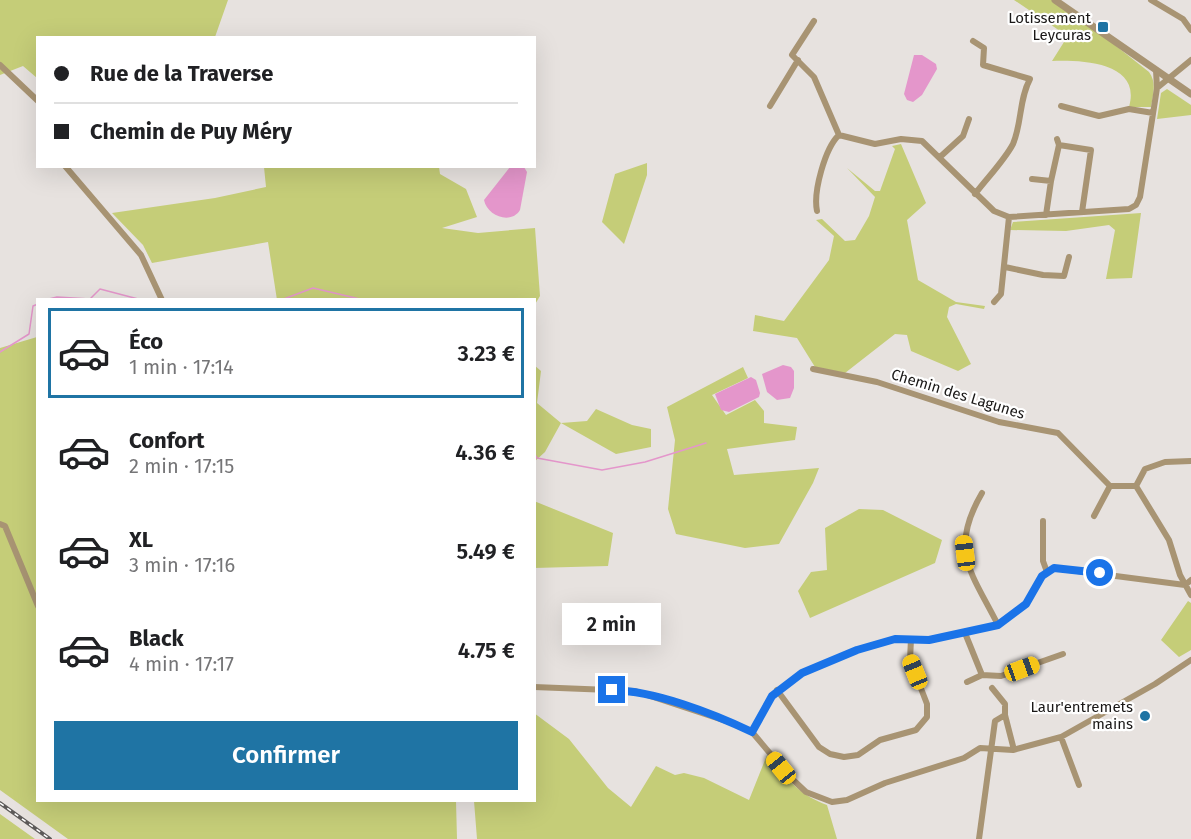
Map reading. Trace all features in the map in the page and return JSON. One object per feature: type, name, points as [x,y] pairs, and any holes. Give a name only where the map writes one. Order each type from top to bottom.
[{"type":"street","points":[[1055,0],[1191,94]]},
{"type":"street","points":[[1151,0],[1183,19],[1191,30]]},
{"type":"street","points":[[814,21],[792,55],[814,76],[839,135]]},
{"type":"street","points":[[973,41],[984,48],[983,64],[1030,79],[1025,88],[1018,128],[1012,146],[975,194]]},
{"type":"street","points":[[770,106],[798,60]]},
{"type":"street","points":[[1157,88],[1191,60]]},
{"type":"street","points":[[0,65],[36,99]]},
{"type":"street","points":[[839,135],[875,144],[901,139],[922,141],[994,211],[1008,217],[1129,209],[1136,205],[1140,196],[1157,88],[1156,70]]},
{"type":"street","points":[[1061,106],[1099,116],[1129,109],[1153,113]]},
{"type":"street","points":[[940,157],[963,136],[969,119]]},
{"type":"street","points":[[817,211],[814,198],[832,142],[839,135]]},
{"type":"street","points":[[1046,215],[1058,142],[1091,150],[1082,212]]},
{"type":"street","points":[[67,168],[141,255],[161,298]]},
{"type":"street","points":[[1032,179],[1051,181]]},
{"type":"street","points":[[994,302],[1001,294],[1008,217]]},
{"type":"street","points":[[1005,267],[1043,275],[1064,276],[1069,257]]},
{"type":"street","name":"Chemin des Lagunes","points":[[813,369],[877,382],[999,422],[1058,433],[1110,486]]},
{"type":"street","points":[[1136,486],[1145,469],[1165,462],[1191,461]]},
{"type":"street","points":[[1094,516],[1110,486],[1136,486]]},
{"type":"street","points":[[1136,486],[1169,540],[1191,595]]},
{"type":"street","points":[[982,493],[973,509],[963,541],[966,565],[998,625]]},
{"type":"street","points":[[1043,521],[1043,561],[1047,572]]},
{"type":"street","points":[[0,524],[5,526],[36,601]]},
{"type":"street","points":[[752,732],[777,690],[802,673],[857,650],[895,639],[929,640],[998,625],[1026,604],[1047,572],[1063,567],[1188,583]]},
{"type":"street","points":[[965,633],[982,675]]},
{"type":"street","points":[[777,690],[819,747],[830,754],[844,757],[858,755],[880,740],[916,730],[927,717],[927,704],[910,660],[911,639]]},
{"type":"street","points":[[967,682],[982,675],[1001,676],[1063,654]]},
{"type":"street","points":[[536,687],[635,691],[732,723],[752,732],[790,777],[806,792],[832,802],[847,800],[885,783],[964,758],[980,748],[1014,750],[1061,737],[1155,684],[1191,660]]},
{"type":"street","points":[[992,688],[1005,704],[1005,715],[1014,750]]},
{"type":"street","points":[[979,839],[995,721],[1005,715]]},
{"type":"street","points":[[1061,737],[1079,785]]},
{"type":"green space","points":[[0,0],[228,0],[215,36],[36,36],[36,77],[23,66],[0,75]]},
{"type":"green space","points":[[1014,0],[1052,0],[1087,23],[1149,72],[1154,84],[1151,107],[1129,107],[1131,92],[1127,81],[1118,72],[1093,63],[1052,61],[1064,42],[1063,33]]},
{"type":"green space","points":[[1167,89],[1191,105],[1191,115],[1157,119],[1161,93]]},
{"type":"green space","points":[[901,144],[926,203],[907,220],[918,280],[956,302],[985,306],[984,309],[956,304],[949,307],[947,317],[971,364],[958,371],[911,351],[907,335],[895,334],[845,373],[815,367],[797,338],[753,331],[755,315],[784,321],[829,260],[834,236],[816,220],[822,219],[845,241],[855,240],[869,216],[875,197],[847,168],[875,191],[880,191],[895,149],[892,146]]},
{"type":"green space","points":[[647,163],[647,175],[624,244],[602,222],[615,174]]},
{"type":"green space","points":[[264,168],[439,168],[440,174],[466,189],[477,217],[442,228],[478,233],[535,228],[540,296],[536,303],[536,298],[277,298],[268,242],[152,263],[143,245],[112,213],[215,198],[266,187]]},
{"type":"green space","points":[[1141,213],[1132,278],[1106,279],[1115,230],[1109,225],[1066,231],[1010,230],[1013,222]]},
{"type":"green space","points":[[36,337],[36,802],[456,802],[457,839],[68,839],[0,790],[0,348]]},
{"type":"green space","points":[[536,367],[541,371],[537,403],[561,423],[545,452],[536,460]]},
{"type":"green space","points":[[743,367],[748,378],[712,395],[726,415],[755,400],[764,411],[764,423],[797,427],[795,440],[727,449],[734,475],[819,468],[779,544],[745,548],[676,534],[668,509],[675,440],[667,407]]},
{"type":"green space","points":[[596,409],[632,425],[651,429],[651,447],[616,454],[561,423],[587,421]]},
{"type":"green space","points":[[536,502],[613,533],[608,566],[536,568]]},
{"type":"green space","points":[[859,509],[883,510],[942,540],[935,563],[810,618],[798,591],[811,572],[827,570],[825,528]]},
{"type":"green space","points":[[1188,601],[1191,603],[1191,650],[1179,657],[1161,640]]},
{"type":"green space","points":[[536,714],[569,739],[608,788],[631,807],[656,766],[675,775],[684,773],[704,778],[749,800],[767,755],[800,791],[827,805],[837,839],[477,839],[474,802],[536,802]]},
{"type":"green space","points":[[0,814],[35,839],[0,839]]},
{"type":"shaded area","points":[[914,55],[922,55],[936,64],[937,69],[922,95],[913,102],[907,100],[904,94]]},
{"type":"shaded area","points":[[509,168],[525,168],[527,172],[520,210],[516,215],[500,217],[486,206],[484,200]]},
{"type":"shaded area","points":[[783,365],[791,367],[794,371],[794,388],[790,398],[777,400],[767,392],[762,374]]},
{"type":"shaded area","points":[[751,377],[756,380],[759,397],[729,412],[721,410],[715,394]]},
{"type":"waterway","points":[[286,298],[313,288],[356,298]]},
{"type":"waterway","points":[[91,298],[100,289],[134,298]]},
{"type":"waterway","points":[[53,298],[74,298]]},
{"type":"waterway","points":[[0,352],[29,334],[33,306],[36,305]]},
{"type":"waterway","points":[[536,456],[602,470],[645,462],[706,443]]},
{"type":"railway","points":[[0,803],[50,839]]},
{"type":"place","name":"Lotissement Leycuras","points":[[1103,27]]},
{"type":"place","name":"Laur'entremets mains","points":[[1145,716]]},
{"type":"route","points":[[612,690],[635,691],[732,723],[752,732],[777,690],[817,666],[857,650],[895,639],[929,640],[998,625],[1012,617],[1026,604],[1042,576],[1054,568],[1063,567],[1100,573]]}]
